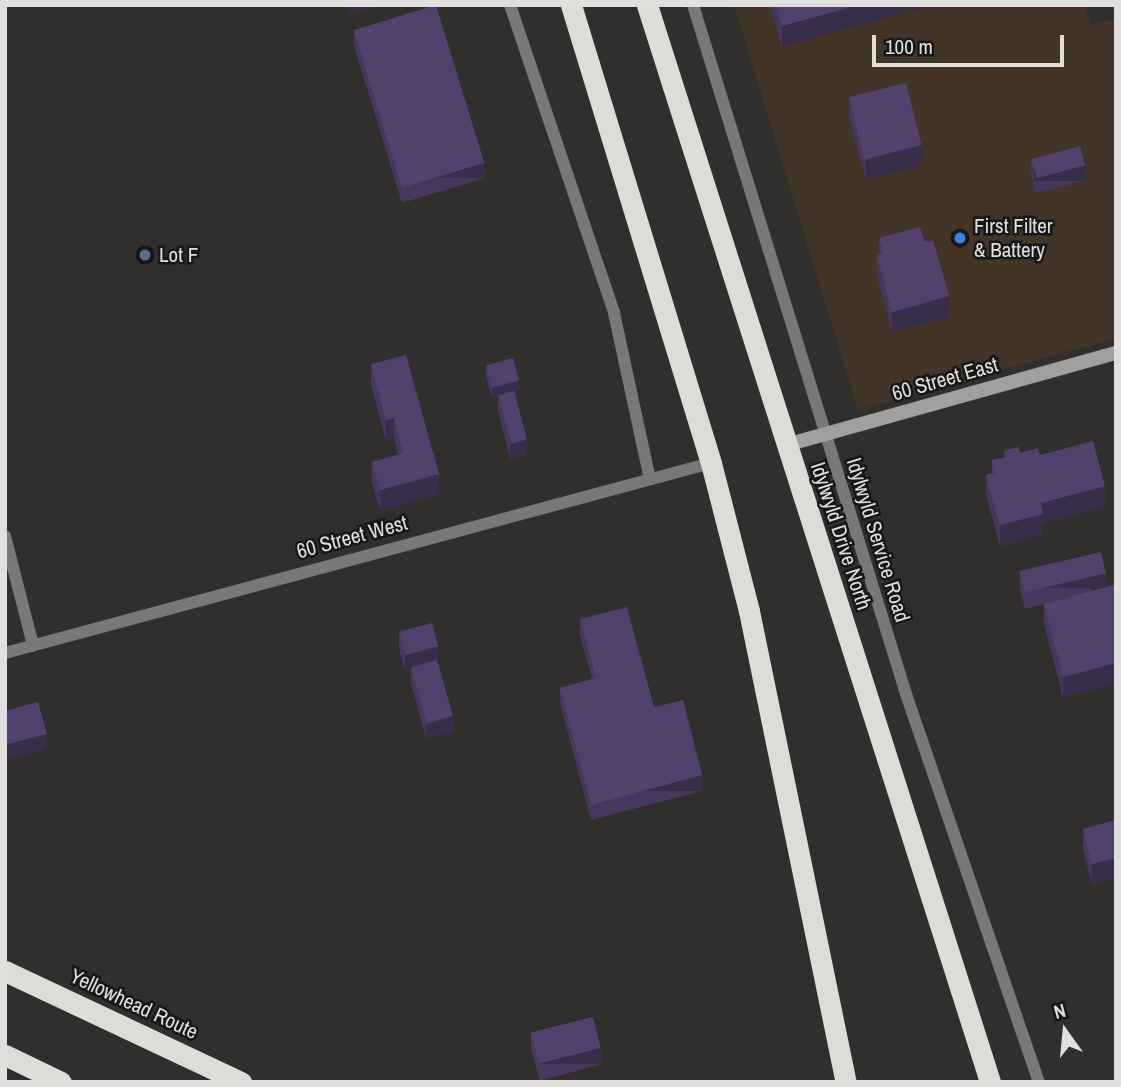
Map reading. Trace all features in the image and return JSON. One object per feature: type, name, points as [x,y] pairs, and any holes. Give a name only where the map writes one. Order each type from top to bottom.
[{"type":"highway","points":[[571,5],[711,463],[779,743],[846,1082]]},
{"type":"highway","name":"Idylwyld Drive North","points":[[647,5],[990,1082]]},
{"type":"highway","name":"Yellowhead Route","points":[[5,971],[241,1082]]},
{"type":"highway","points":[[5,1055],[61,1082]]},
{"type":"street","points":[[510,5],[614,313],[650,479]]},
{"type":"street","name":"Idylwyld Service Road","points":[[693,5],[906,694],[1039,1082]]},
{"type":"street","name":"60 Street East","points":[[786,445],[1116,353]]},
{"type":"street","name":"60 Street West","points":[[5,653],[711,463]]},
{"type":"street","points":[[5,536],[33,645]]},
{"type":"shaded area","name":"First Filter & Battery","points":[[734,5],[1085,5],[1091,25],[1116,19],[1116,338],[858,410]]},
{"type":"building","points":[[436,5],[484,163],[402,188],[354,30]]},
{"type":"building","points":[[776,5],[858,5],[782,26]]},
{"type":"building","points":[[906,83],[921,145],[864,159],[849,97]]},
{"type":"building","points":[[1080,146],[1085,165],[1037,178],[1032,159]]},
{"type":"building","points":[[920,227],[925,242],[933,240],[949,296],[892,312],[877,255],[883,254],[879,238]]},
{"type":"building","points":[[406,355],[439,474],[380,490],[372,462],[403,453],[394,418],[386,420],[371,364]]},
{"type":"building","points":[[513,358],[519,380],[492,387],[486,365]]},
{"type":"building","points":[[514,391],[527,439],[511,443],[499,395]]},
{"type":"building","points":[[1093,441],[1105,486],[1041,503],[1043,514],[1000,525],[986,475],[995,473],[992,460],[1006,457],[1004,451],[1018,447],[1020,453],[1038,448],[1040,455]]},
{"type":"building","points":[[1101,552],[1106,573],[1024,592],[1019,571]]},
{"type":"building","points":[[1113,585],[1116,594],[1116,663],[1063,677],[1044,604]]},
{"type":"building","points":[[627,607],[654,707],[683,700],[702,775],[591,805],[560,688],[596,678],[580,619]]},
{"type":"building","points":[[432,623],[438,646],[405,655],[399,632]]},
{"type":"building","points":[[437,660],[453,716],[427,723],[411,667]]},
{"type":"building","points":[[38,702],[47,734],[5,745],[5,711]]},
{"type":"building","points":[[1116,820],[1116,858],[1092,864],[1083,829]]},
{"type":"building","points":[[593,1017],[601,1048],[539,1064],[531,1032]]},
{"type":"place","name":"First Filter & Battery","points":[[960,238]]},
{"type":"place","name":"Lot F","points":[[145,255]]}]
